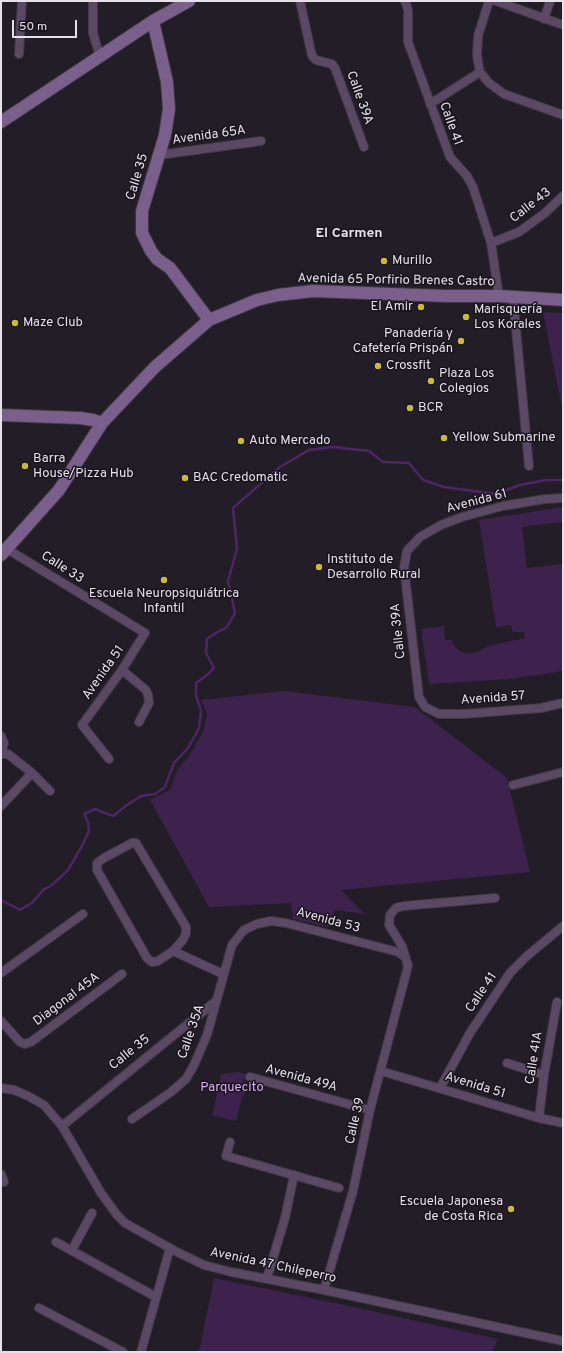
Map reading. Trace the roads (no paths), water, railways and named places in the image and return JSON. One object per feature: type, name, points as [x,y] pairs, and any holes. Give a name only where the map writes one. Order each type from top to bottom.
[{"type":"main road","points":[[1,122],[154,21],[189,1]]},
{"type":"main road","name":"Calle 35","points":[[154,21],[167,82],[169,109],[165,135],[142,211],[142,233],[157,259],[170,268],[209,320]]},
{"type":"main road","name":"Avenida 65 Porfirio Brenes Castro","points":[[4,552],[59,490],[102,423],[155,367],[209,320],[257,300],[278,295],[305,292],[499,296],[563,300]]},
{"type":"main road","points":[[1,415],[80,418],[102,423]]},
{"type":"main road","points":[[80,418],[87,430],[89,444]]},
{"type":"street","points":[[19,54],[22,1]]},
{"type":"street","points":[[92,1],[93,33],[100,57]]},
{"type":"street","name":"Calle 39A","points":[[300,1],[312,56],[316,60],[332,64],[335,68],[364,147]]},
{"type":"street","name":"Calle 41","points":[[405,1],[408,10],[408,42],[450,157],[467,176],[473,187],[491,243],[499,296]]},
{"type":"street","points":[[489,1],[478,36],[477,56],[480,72],[488,84],[504,94],[563,115]]},
{"type":"street","points":[[496,1],[563,26]]},
{"type":"street","points":[[544,18],[550,1]]},
{"type":"street","points":[[430,104],[480,72]]},
{"type":"street","name":"Avenida 65A","points":[[159,155],[261,141]]},
{"type":"street","name":"Calle 43","points":[[491,243],[520,232],[545,213],[563,196]]},
{"type":"street","points":[[513,297],[529,466]]},
{"type":"street","name":"Avenida 61","points":[[407,550],[420,537],[441,525],[462,517],[503,506],[545,499],[563,498]]},
{"type":"street","name":"Calle 39A","points":[[407,550],[404,568],[419,697],[425,707]]},
{"type":"street","name":"Calle 33","points":[[4,552],[145,633]]},
{"type":"street","name":"Avenida 51","points":[[110,759],[82,725],[122,670],[145,633]]},
{"type":"street","points":[[122,670],[146,690],[148,695],[149,703],[139,722]]},
{"type":"street","name":"Avenida 57","points":[[425,707],[440,714],[464,714],[541,708],[563,704]]},
{"type":"street","points":[[1,736],[4,743],[1,753],[8,754],[32,773],[50,791]]},
{"type":"street","points":[[513,785],[563,772]]},
{"type":"street","points":[[1,806],[32,773]]},
{"type":"street","points":[[132,843],[136,843],[186,927],[186,933],[183,940],[173,951],[158,961],[152,962],[147,958],[97,870],[97,863],[132,843]]},
{"type":"street","points":[[406,958],[402,946],[389,922],[390,915],[396,908],[495,898]]},
{"type":"street","points":[[1,973],[83,914]]},
{"type":"street","name":"Avenida 53","points":[[244,930],[257,924],[271,921],[286,923],[398,952],[406,958]]},
{"type":"street","name":"Calle 41","points":[[440,1088],[470,1033],[510,973],[527,956],[563,926]]},
{"type":"street","name":"Calle 35A","points":[[132,1119],[171,1092],[186,1079],[207,1035],[232,945],[244,930]]},
{"type":"street","points":[[173,951],[223,974]]},
{"type":"street","name":"Calle 39","points":[[324,1290],[353,1191],[370,1110],[408,966],[406,958]]},
{"type":"street","name":"Diagonal 45A","points":[[1,1021],[20,1042],[25,1044],[31,1042],[122,974]]},
{"type":"street","name":"Calle 35","points":[[62,1126],[216,1001]]},
{"type":"street","name":"Calle 41A","points":[[539,1118],[544,1075],[557,1002]]},
{"type":"street","points":[[507,1064],[544,1075]]},
{"type":"street","name":"Avenida 51","points":[[381,1071],[539,1118],[563,1123]]},
{"type":"street","name":"Avenida 49A","points":[[250,1078],[370,1110]]},
{"type":"street","name":"Avenida 47 Chileperro","points":[[1,1088],[14,1090],[44,1105],[62,1126],[101,1193],[117,1215],[125,1222],[170,1248],[204,1265],[231,1272],[267,1278],[563,1341]]},
{"type":"street","points":[[230,1142],[226,1156],[339,1188]]},
{"type":"street","points":[[267,1278],[285,1218],[294,1175]]},
{"type":"street","points":[[72,1250],[92,1213]]},
{"type":"street","points":[[56,1242],[156,1297]]},
{"type":"street","points":[[141,1352],[170,1248]]},
{"type":"street","points":[[39,1308],[123,1352]]},
{"type":"waterway","points":[[1,900],[20,910],[33,902],[43,890],[52,885],[68,870],[89,831],[88,822],[84,814],[95,809],[113,816],[141,796],[155,794],[165,787],[174,763],[188,748],[199,728],[201,711],[196,695],[196,683],[214,668],[206,653],[207,639],[227,627],[235,613],[228,581],[237,549],[233,508],[280,467],[309,450],[333,447],[369,451],[383,462],[409,463],[423,480],[444,487],[495,494],[520,485],[546,480],[563,480]]},
{"type":"place","name":"Murillo","points":[[384,261]]},
{"type":"place","name":"El Amir","points":[[421,307]]},
{"type":"place","name":"Marisquería Los Korales","points":[[466,317]]},
{"type":"place","name":"Maze Club","points":[[15,323]]},
{"type":"place","name":"Panadería y Cafetería Prispán","points":[[461,341]]},
{"type":"place","name":"Crossfit","points":[[378,366]]},
{"type":"place","name":"Plaza Los Colegios","points":[[431,381]]},
{"type":"place","name":"BCR","points":[[410,408]]},
{"type":"place","name":"Yellow Submarine","points":[[444,438]]},
{"type":"place","name":"Auto Mercado","points":[[241,441]]},
{"type":"place","name":"Barra House/Pizza Hub","points":[[25,466]]},
{"type":"place","name":"BAC Credomatic","points":[[185,478]]},
{"type":"place","name":"Instituto de Desarrollo Rural","points":[[319,567]]},
{"type":"place","name":"Escuela Neuropsiquiátrica Infantil","points":[[164,580]]},
{"type":"place","name":"Escuela Japonesa de Costa Rica","points":[[511,1209]]},
{"type":"district","name":"El Carmen","points":[[349,234]]},
{"type":"park label","name":"Parquecito","points":[[232,1088]]}]
